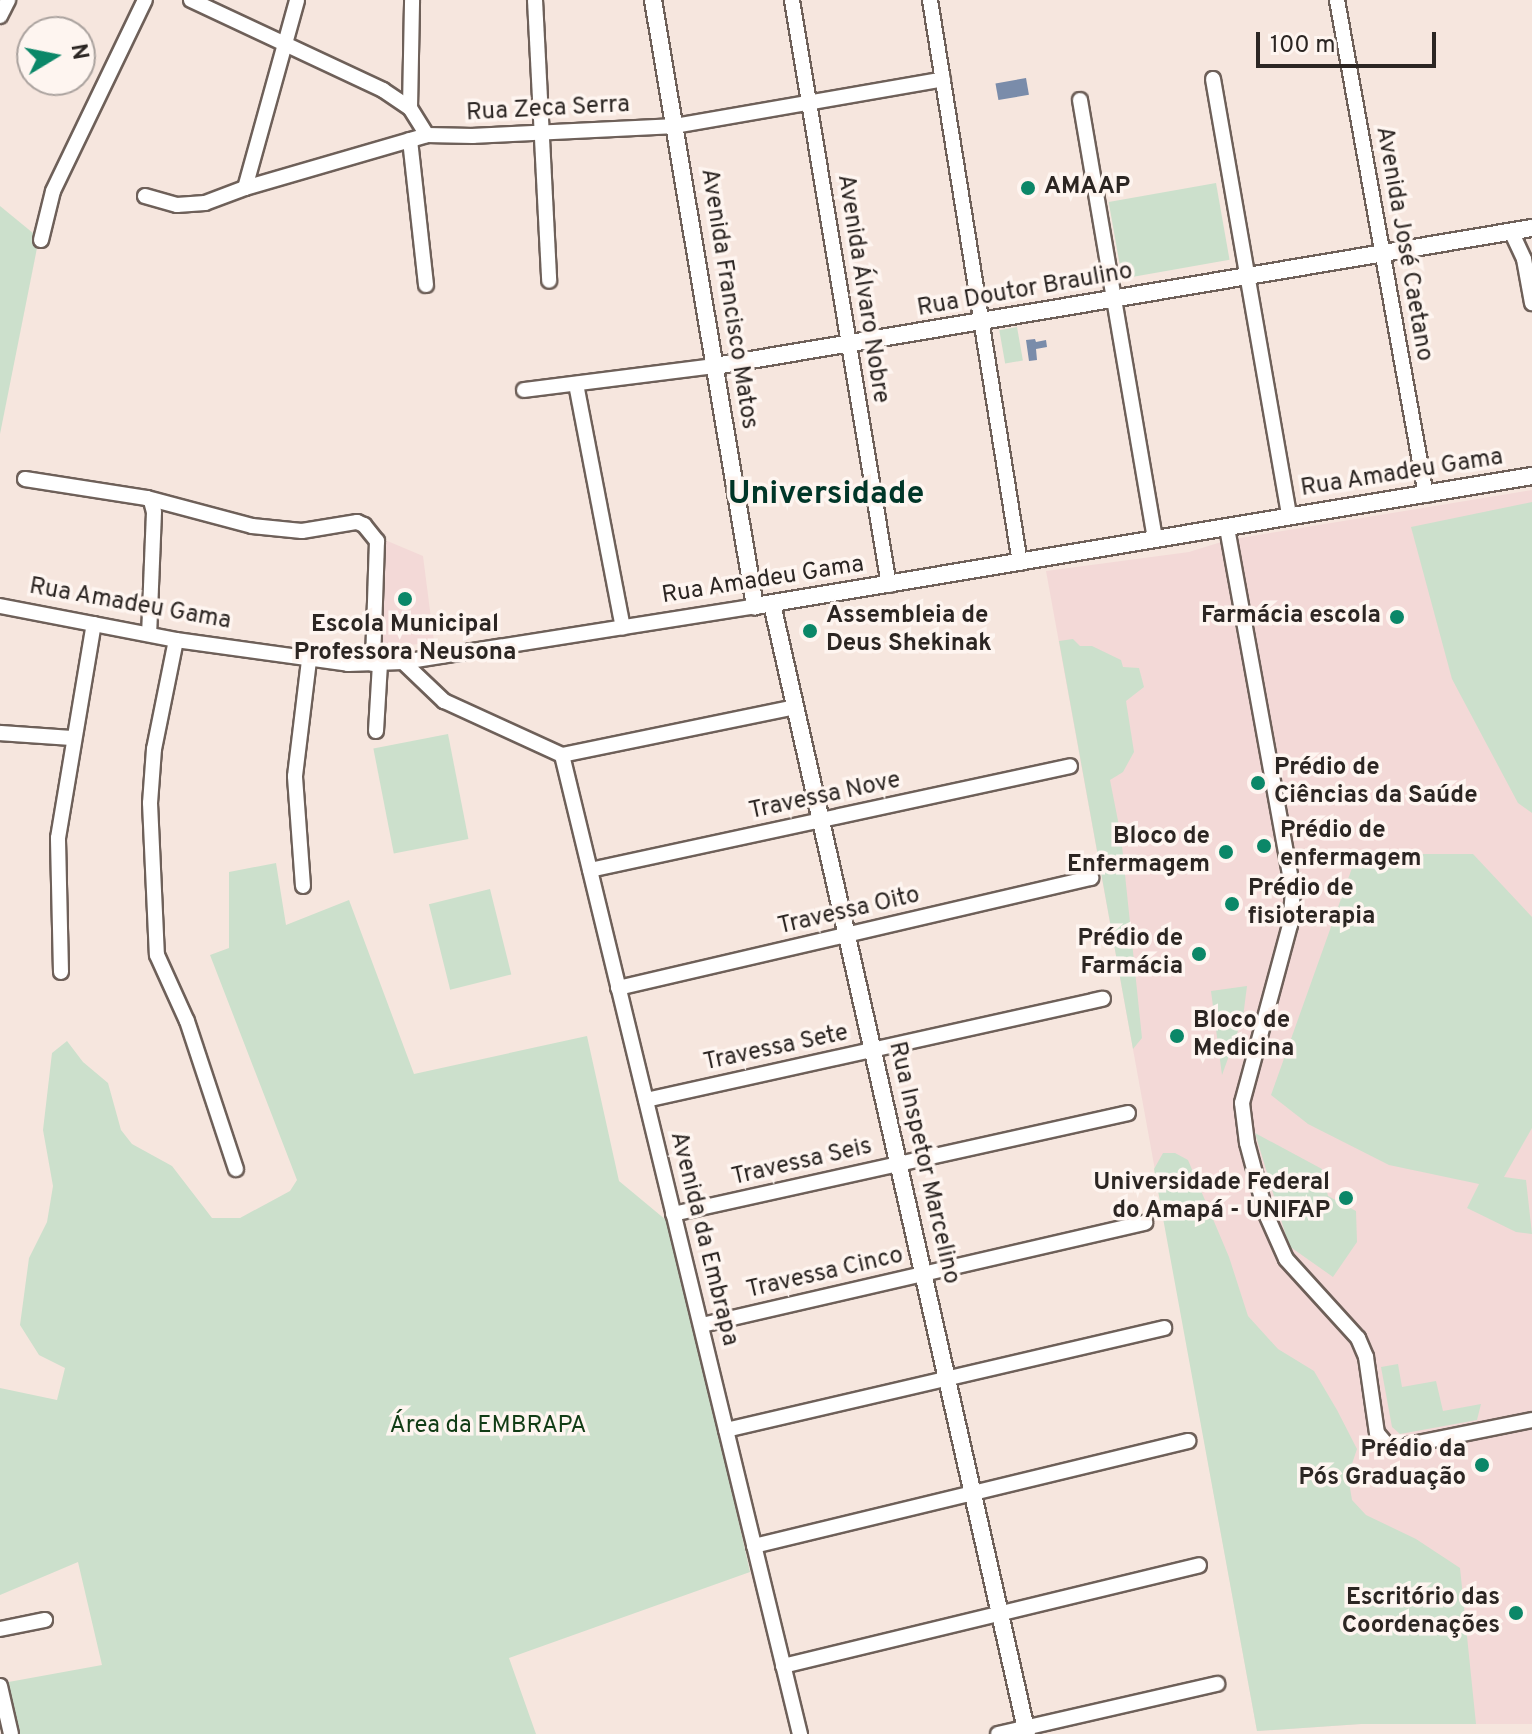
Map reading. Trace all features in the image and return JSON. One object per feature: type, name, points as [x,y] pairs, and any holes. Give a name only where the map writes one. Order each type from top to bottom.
[{"type":"street","points":[[0,16],[8,0]]},
{"type":"street","points":[[41,240],[53,191],[145,0]]},
{"type":"street","points":[[191,0],[383,90],[410,108],[427,135]]},
{"type":"street","points":[[245,188],[297,0]]},
{"type":"street","points":[[410,108],[412,0]]},
{"type":"street","points":[[535,0],[549,281]]},
{"type":"street","name":"Avenida Francisco Matos","points":[[653,0],[755,606]]},
{"type":"street","name":"Avenida Álvaro Nobre","points":[[792,0],[889,585]]},
{"type":"street","points":[[930,0],[1020,563]]},
{"type":"street","name":"Avenida José Caetano","points":[[1337,0],[1426,495]]},
{"type":"street","name":"Rua Zeca Serra","points":[[145,196],[177,205],[194,205],[427,135],[675,126],[943,79]]},
{"type":"street","points":[[1213,79],[1289,516]]},
{"type":"street","points":[[1080,100],[1155,540]]},
{"type":"street","points":[[410,140],[426,285]]},
{"type":"street","name":"Rua Doutor Braulino","points":[[524,390],[715,366],[1532,228]]},
{"type":"street","points":[[1511,231],[1524,259],[1532,303]]},
{"type":"street","points":[[576,384],[623,628]]},
{"type":"street","name":"Rua Amadeu Gama","points":[[0,606],[176,640],[309,661],[403,662],[889,585],[1532,476]]},
{"type":"street","points":[[25,479],[147,498],[252,526],[302,531],[357,522],[376,535],[376,731]]},
{"type":"street","points":[[147,498],[154,512],[149,634]]},
{"type":"street","points":[[1227,528],[1292,880],[1290,925],[1242,1103],[1247,1143],[1266,1214],[1286,1259],[1358,1338],[1366,1357],[1377,1433],[1387,1445],[1398,1447],[1532,1420]]},
{"type":"street","name":"Rua Inspetor Marcelino","points":[[772,604],[1026,1730]]},
{"type":"street","points":[[61,972],[58,838],[72,738],[94,624]]},
{"type":"street","points":[[176,640],[151,779],[157,955],[187,1021],[236,1169]]},
{"type":"street","points":[[303,886],[295,776],[309,661]]},
{"type":"street","points":[[403,662],[444,701],[562,755],[796,707]]},
{"type":"street","points":[[0,733],[72,738]]},
{"type":"street","name":"Avenida da Embrapa","points":[[562,755],[800,1734]]},
{"type":"street","name":"Travessa Nove","points":[[590,870],[1070,766]]},
{"type":"street","name":"Travessa Oito","points":[[618,988],[1091,878]]},
{"type":"street","name":"Travessa Sete","points":[[646,1100],[1103,999]]},
{"type":"street","name":"Travessa Seis","points":[[673,1214],[1128,1113]]},
{"type":"street","name":"Travessa Cinco","points":[[702,1325],[1145,1223]]},
{"type":"street","points":[[726,1430],[1164,1328]]},
{"type":"street","points":[[754,1546],[1188,1441]]},
{"type":"street","points":[[783,1666],[1199,1565]]},
{"type":"street","points":[[0,1629],[45,1620]]},
{"type":"street","points":[[998,1734],[1217,1684]]},
{"type":"street","points":[[0,1686],[11,1734]]},
{"type":"shaded area","name":"Universidade Federal do Amapá - UNIFAP","points":[[1532,490],[1532,1724],[1361,1724],[1257,1731],[1046,571],[1189,552],[1228,540]]},
{"type":"shaded area","name":"Escola Municipal Professora Neusona","points":[[385,540],[423,556],[434,642],[379,649]]},
{"type":"green space","points":[[1216,183],[1230,260],[1122,279],[1109,202]]},
{"type":"green space","points":[[0,206],[39,238],[0,434]]},
{"type":"green space","points":[[1017,327],[1023,360],[1005,364],[999,330]]},
{"type":"green space","points":[[1532,502],[1532,813],[1518,803],[1452,679],[1411,527]]},
{"type":"green space","points":[[1073,639],[1080,646],[1092,646],[1121,660],[1123,667],[1139,668],[1144,687],[1126,701],[1134,752],[1123,772],[1110,780],[1121,836],[1142,1038],[1133,1049],[1059,641]]},
{"type":"green space","points":[[448,734],[468,839],[394,854],[373,749]]},
{"type":"green space","points":[[1357,854],[1473,854],[1532,917],[1532,1128],[1504,1177],[1526,1180],[1532,1234],[1516,1232],[1467,1208],[1479,1184],[1389,1165],[1308,1124],[1271,1095]]},
{"type":"green space","name":"Área da EMBRAPA","points":[[276,863],[286,925],[349,900],[414,1074],[587,1036],[619,1181],[672,1225],[750,1572],[509,1658],[536,1734],[16,1734],[3,1683],[102,1665],[78,1562],[0,1595],[0,1388],[57,1400],[65,1368],[39,1355],[20,1325],[29,1258],[47,1222],[53,1186],[43,1130],[52,1053],[67,1041],[83,1062],[108,1083],[121,1130],[132,1144],[172,1166],[212,1218],[240,1218],[290,1191],[297,1180],[210,955],[229,948],[229,872]]},
{"type":"green space","points":[[490,889],[511,974],[450,990],[429,904]]},
{"type":"green space","points":[[1247,986],[1243,1017],[1222,1075],[1211,991]]},
{"type":"green space","points":[[1255,1133],[1322,1169],[1328,1196],[1356,1211],[1357,1242],[1333,1277],[1289,1246]]},
{"type":"green space","points":[[1163,1153],[1175,1153],[1188,1160],[1229,1257],[1248,1316],[1278,1349],[1314,1371],[1337,1410],[1357,1449],[1348,1476],[1352,1500],[1366,1515],[1416,1539],[1460,1568],[1476,1724],[1361,1724],[1257,1731],[1154,1169]]},
{"type":"green space","points":[[1398,1364],[1402,1387],[1436,1381],[1443,1411],[1481,1404],[1477,1420],[1400,1434],[1392,1427],[1381,1367]]},
{"type":"water","points":[[1026,78],[1029,95],[998,100],[995,83]]},
{"type":"water","points":[[1035,339],[1036,342],[1046,340],[1047,347],[1036,349],[1037,360],[1029,361],[1026,340]]},
{"type":"place","name":"AMAAP","points":[[1028,188]]},
{"type":"place","name":"Escola Municipal Professora Neusona","points":[[405,599]]},
{"type":"place","name":"Farmácia escola","points":[[1397,617]]},
{"type":"place","name":"Assembleia de Deus Shekinak","points":[[810,631]]},
{"type":"place","name":"Prédio de Ciências da Saúde","points":[[1258,783]]},
{"type":"place","name":"Prédio de enfermagem","points":[[1264,846]]},
{"type":"place","name":"Bloco de Enfermagem","points":[[1226,852]]},
{"type":"place","name":"Prédio de fisioterapia","points":[[1232,904]]},
{"type":"place","name":"Prédio de Farmácia","points":[[1199,954]]},
{"type":"place","name":"Bloco de Medicina","points":[[1177,1036]]},
{"type":"place","name":"Universidade Federal do Amapá - UNIFAP","points":[[1346,1198]]},
{"type":"place","name":"Prédio da Pós Graduação","points":[[1482,1465]]},
{"type":"place","name":"Escritório das Coordenações","points":[[1516,1613]]},
{"type":"district","name":"Universidade","points":[[826,495]]}]
